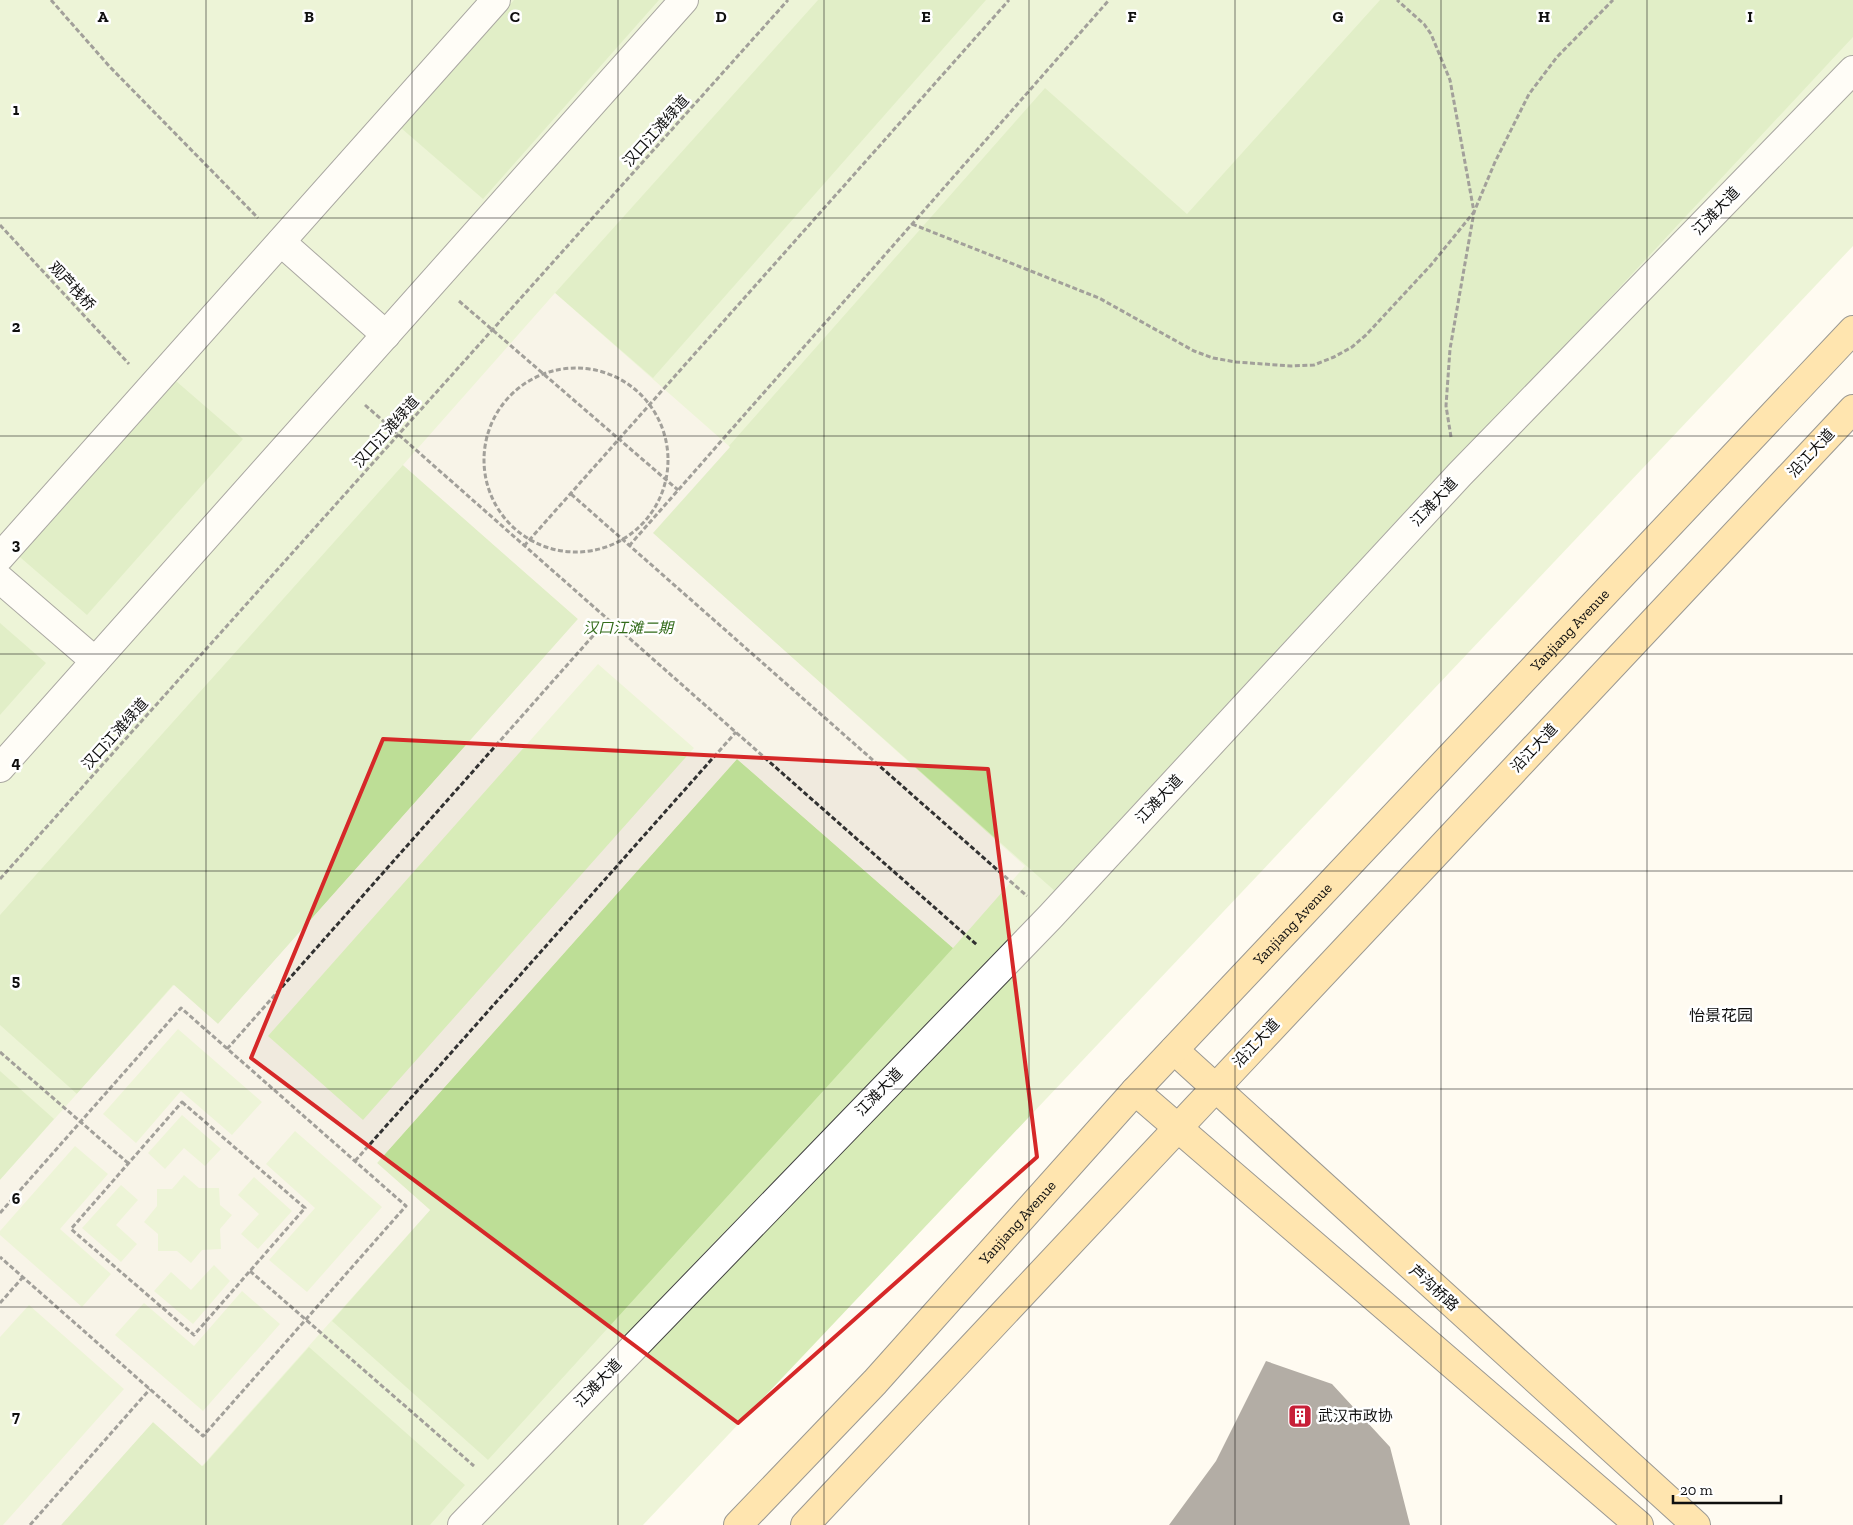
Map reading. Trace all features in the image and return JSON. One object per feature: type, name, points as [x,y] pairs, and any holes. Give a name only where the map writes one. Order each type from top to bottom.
[{"type":"main road","name":"Yanjiang Avenue","points":[[738,1525],[875,1382],[1135,1091],[1853,330]]},
{"type":"main road","name":"沿江大道","points":[[1215,1087],[1853,409]]},
{"type":"main road","name":"芦沟桥路","points":[[1174,1050],[1696,1525]]},
{"type":"main road","points":[[806,1525],[1177,1130],[1215,1087]]},
{"type":"main road","points":[[1135,1091],[1177,1130],[1639,1525]]},
{"type":"street","points":[[0,557],[496,0]]},
{"type":"street","points":[[0,768],[684,0]]},
{"type":"street","name":"江滩大道","points":[[462,1525],[1050,917],[1460,474],[1853,70]]},
{"type":"street","points":[[281,242],[386,335]]},
{"type":"street","points":[[0,579],[95,661]]},
{"type":"path","points":[[50,0],[110,67],[281,242]]},
{"type":"path","name":"汉口江滩绿道","points":[[0,879],[788,0]]},
{"type":"path","points":[[524,546],[1009,0]]},
{"type":"path","points":[[629,546],[1109,0]]},
{"type":"path","points":[[912,224],[1099,298],[1194,351],[1214,358],[1236,362],[1291,366],[1314,365],[1327,359],[1352,346],[1366,335],[1431,265],[1474,212],[1450,80],[1431,34],[1424,24],[1397,0]]},
{"type":"path","points":[[1460,474],[1449,431],[1446,406],[1447,380],[1450,349],[1474,212],[1495,162],[1537,82],[1557,57],[1613,0]]},
{"type":"path","name":"观芦栈桥","points":[[0,225],[127,362]]},
{"type":"path","points":[[434,280],[678,490]]},
{"type":"path","points":[[575,367],[598,370],[619,378],[637,390],[650,404],[662,426],[668,448],[666,480],[653,512],[639,528],[622,540],[599,550],[577,552],[555,549],[530,540],[515,529],[500,512],[490,493],[484,472],[484,449],[489,427],[499,408],[514,391],[543,374],[575,367]]},
{"type":"path","points":[[342,384],[1000,967]]},
{"type":"path","points":[[571,494],[1050,917]]},
{"type":"path","points":[[227,1049],[607,620]]},
{"type":"path","points":[[356,1161],[736,732]]},
{"type":"path","points":[[0,1213],[181,1008],[406,1206],[203,1436],[0,1257]]},
{"type":"path","points":[[0,1052],[128,1164]]},
{"type":"path","points":[[182,1102],[305,1208],[250,1271],[194,1335],[71,1229],[182,1102]]},
{"type":"path","points":[[250,1271],[498,1486]]},
{"type":"path","points":[[0,1303],[23,1277]]},
{"type":"path","points":[[30,1525],[150,1389]]},
{"type":"highlighted area","points":[[383,739],[988,769],[1037,1157],[738,1423],[251,1058]]},
{"type":"green space","name":"汉口江滩二期","points":[[0,0],[1853,0],[1853,246],[643,1525],[0,1525]]},
{"type":"green space","points":[[514,0],[659,0],[483,199],[401,128]]},
{"type":"green space","points":[[818,0],[986,0],[653,378],[555,293]]},
{"type":"green space","points":[[1380,0],[1853,0],[1853,37],[1056,892],[652,533],[1045,88],[1187,214]]},
{"type":"green space","points":[[169,375],[243,439],[87,615],[14,552]]},
{"type":"green space","points":[[403,465],[578,619],[218,1024],[173,985],[77,1094],[0,1025],[0,915]]},
{"type":"green space","points":[[0,623],[46,663],[0,715]]},
{"type":"green space","points":[[737,759],[953,948],[488,1460],[332,1321],[430,1210],[377,1163]]},
{"type":"green space","points":[[0,1071],[54,1119],[0,1180]]},
{"type":"green space","points":[[309,1347],[465,1485],[430,1525],[61,1525],[153,1422],[203,1466]]},
{"type":"shaded area","points":[[555,293],[730,447],[653,533],[1025,866],[953,948],[737,759],[377,1163],[430,1210],[202,1466],[153,1422],[61,1525],[3,1525],[124,1389],[29,1305],[0,1337],[0,1235],[82,1307],[111,1274],[60,1229],[108,1174],[75,1146],[0,1231],[0,1180],[174,985],[218,1024],[578,619],[403,465]],"holes":[[[598,664],[694,748],[363,1120],[268,1036]],[[178,1029],[262,1102],[232,1135],[181,1091],[136,1143],[103,1114]],[[182,1115],[221,1149],[205,1166],[184,1148],[165,1169],[148,1153]],[[295,1131],[382,1207],[307,1292],[269,1260],[315,1208],[266,1164]],[[184,1175],[199,1188],[219,1188],[220,1205],[232,1215],[220,1229],[221,1249],[202,1250],[191,1263],[177,1251],[158,1251],[158,1234],[144,1222],[157,1206],[157,1189],[172,1189]],[[254,1177],[292,1211],[258,1249],[241,1234],[259,1214],[238,1195]],[[121,1185],[138,1200],[116,1225],[137,1244],[121,1262],[82,1228]],[[214,1265],[230,1281],[193,1324],[154,1291],[171,1272],[191,1290]],[[242,1291],[280,1324],[203,1411],[115,1335],[144,1303],[194,1346]]]},
{"type":"building","name":"武汉市政协","points":[[1266,1361],[1332,1384],[1390,1447],[1410,1525],[1169,1525],[1216,1461]]},
{"type":"place","name":"武汉市政协","points":[[1300,1416]]},
{"type":"district","name":"怡景花园","points":[[1721,1015]]}]
